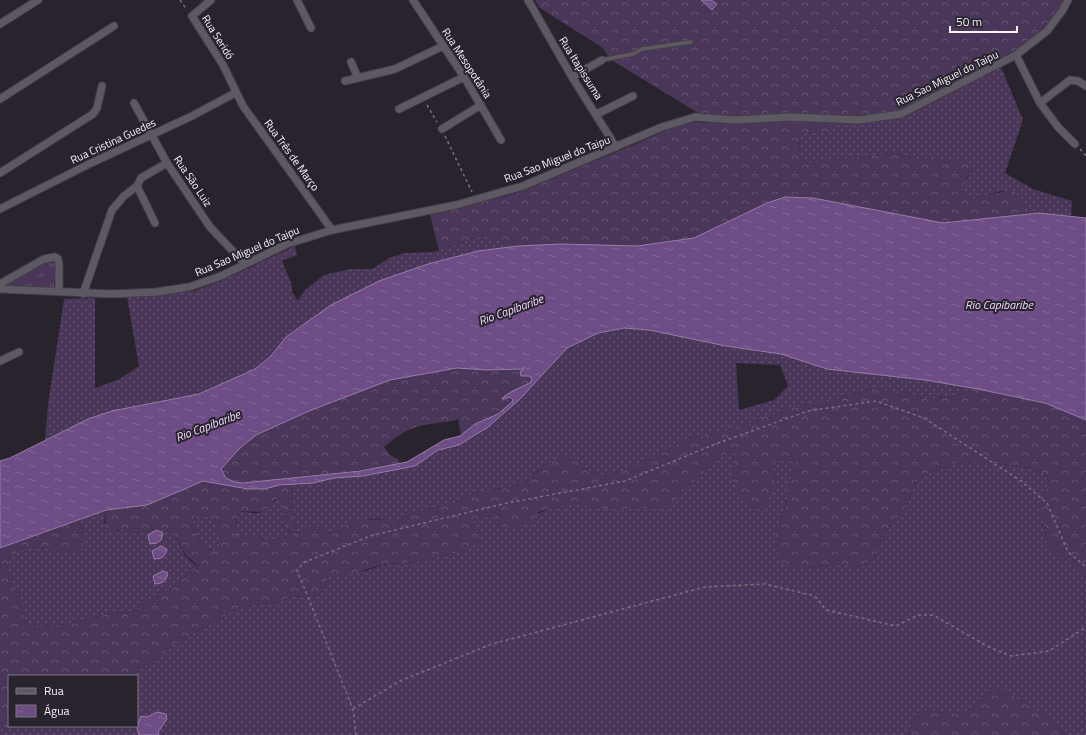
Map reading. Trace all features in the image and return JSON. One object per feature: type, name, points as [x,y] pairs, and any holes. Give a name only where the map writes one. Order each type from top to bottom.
[{"type":"street","points":[[0,24],[38,0]]},
{"type":"street","name":"Rua Seridó","points":[[211,0],[192,16],[223,65],[236,93]]},
{"type":"street","points":[[297,0],[311,28]]},
{"type":"street","name":"Rua Mesopotânia","points":[[413,0],[481,104],[501,140]]},
{"type":"street","name":"Rua Itapissuma","points":[[528,0],[572,77],[597,114],[616,147]]},
{"type":"street","name":"Rua Sao Miguel do Taipu","points":[[0,289],[83,294],[112,294],[175,290],[221,276],[287,244],[332,230],[475,199],[523,186],[662,127],[695,117],[734,120],[791,117],[859,120],[901,114],[1016,55],[1047,31],[1062,11],[1068,0]]},
{"type":"street","points":[[0,99],[114,26]]},
{"type":"street","points":[[345,80],[395,69],[443,46]]},
{"type":"street","points":[[1016,55],[1040,103],[1058,127],[1075,144]]},
{"type":"street","points":[[572,77],[602,60]]},
{"type":"street","points":[[351,62],[358,78]]},
{"type":"street","points":[[399,109],[464,77]]},
{"type":"street","points":[[1040,103],[1070,80],[1078,81],[1086,86]]},
{"type":"street","points":[[0,173],[94,114],[97,108],[102,86]]},
{"type":"street","name":"Rua Cristina Guedes","points":[[0,209],[192,116],[236,93]]},
{"type":"street","name":"Rua Três de Março","points":[[236,93],[243,106],[332,230]]},
{"type":"street","points":[[597,114],[633,96]]},
{"type":"street","name":"Rua São Luiz","points":[[134,103],[167,163],[210,227],[245,264]]},
{"type":"street","points":[[442,129],[481,104]]},
{"type":"street","points":[[83,294],[112,210],[120,200],[137,186],[141,178],[167,163]]},
{"type":"street","points":[[137,186],[156,223]]},
{"type":"street","points":[[0,284],[44,259],[55,257],[58,259],[59,264],[59,292]]},
{"type":"street","points":[[0,361],[19,352]]},
{"type":"lane","points":[[602,60],[633,54],[642,49],[691,42]]},
{"type":"path","points":[[180,0],[192,16]]},
{"type":"path","points":[[422,98],[442,129],[475,199]]},
{"type":"path","points":[[356,735],[353,709],[297,570],[306,562],[370,536],[507,503],[625,481],[718,443],[808,411],[876,401],[924,418],[1021,481],[1047,503],[1068,552],[1086,567]]},
{"type":"path","points":[[353,709],[400,681],[492,644],[705,587],[765,584],[815,596],[826,610],[896,626],[918,615],[933,615],[989,647],[1011,656],[1049,650],[1086,627]]},
{"type":"green space","points":[[535,0],[1065,0],[1047,28],[1008,58],[899,113],[866,118],[784,114],[745,118],[703,116],[610,59],[603,48],[540,8]]},
{"type":"green space","points":[[1001,67],[1023,120],[1005,173],[1033,189],[1072,201],[1071,216],[1039,213],[1025,214],[1021,196],[1000,191],[971,199],[962,194],[964,182],[969,176],[962,159],[947,162],[932,157],[919,160],[896,153],[830,159],[813,164],[804,161],[800,155],[799,138],[802,133],[830,132],[830,122],[868,122],[913,113]]},
{"type":"green space","points":[[778,119],[830,122],[831,132],[803,133],[799,138],[800,155],[804,161],[813,164],[830,159],[896,153],[919,160],[932,157],[947,162],[962,159],[969,161],[973,168],[964,182],[962,194],[971,199],[1011,190],[1021,196],[1025,214],[973,221],[943,223],[813,198],[767,203],[694,238],[665,243],[637,246],[561,244],[518,246],[483,235],[439,250],[430,215],[514,194],[638,143],[679,124],[691,122],[737,124]]},
{"type":"green space","points":[[483,235],[518,246],[478,251],[331,305],[286,337],[271,356],[255,369],[199,394],[112,411],[88,419],[45,441],[48,405],[64,299],[95,298],[95,388],[120,379],[139,366],[127,297],[194,291],[223,280],[295,246],[297,255],[282,261],[292,285],[292,292],[298,301],[304,291],[324,275],[350,269],[372,269],[389,258],[404,253],[433,252]]},
{"type":"green space","points":[[46,262],[53,262],[56,266],[54,289],[3,287]]},
{"type":"green space","points":[[624,328],[649,330],[726,346],[781,354],[827,369],[925,380],[978,389],[953,396],[928,399],[900,391],[872,389],[757,420],[721,432],[688,439],[620,473],[603,476],[588,471],[577,460],[553,460],[519,485],[467,495],[455,503],[409,514],[397,524],[389,520],[381,519],[364,520],[346,526],[330,534],[324,528],[312,525],[297,535],[292,503],[294,484],[313,483],[334,478],[363,476],[415,466],[438,450],[460,445],[488,427],[520,399],[567,348],[598,333]],"holes":[[[736,363],[780,365],[788,386],[774,400],[739,410]]]},
{"type":"green space","points":[[457,368],[487,370],[524,369],[532,378],[531,382],[514,392],[504,395],[513,400],[498,414],[475,424],[461,435],[458,419],[416,427],[393,439],[384,447],[390,455],[398,459],[400,463],[253,483],[231,481],[226,478],[222,472],[221,469],[239,449],[256,435],[309,411],[390,380]]},
{"type":"green space","points":[[872,389],[900,391],[928,399],[953,396],[978,389],[1045,403],[1086,420],[1086,579],[1047,544],[1041,508],[1049,482],[1044,474],[1031,468],[972,461],[955,463],[919,477],[906,506],[882,538],[875,558],[860,567],[842,564],[808,568],[784,566],[778,555],[773,536],[786,506],[791,470],[797,461],[775,460],[772,466],[775,479],[773,493],[763,508],[749,507],[741,500],[731,475],[735,452],[728,453],[708,464],[702,475],[687,486],[676,500],[666,507],[589,509],[577,503],[538,512],[536,521],[513,528],[501,527],[495,516],[472,518],[480,531],[480,542],[467,550],[417,562],[386,564],[342,576],[328,573],[326,587],[318,596],[291,597],[277,602],[240,607],[175,644],[133,675],[8,675],[8,720],[0,724],[0,548],[77,521],[85,537],[84,544],[78,552],[43,548],[26,549],[9,557],[7,572],[19,595],[26,625],[42,626],[69,624],[111,613],[131,612],[159,592],[173,589],[177,581],[199,568],[186,556],[175,534],[168,531],[156,529],[136,533],[123,529],[109,532],[105,530],[106,510],[147,505],[203,481],[248,489],[265,489],[279,485],[294,484],[292,503],[297,534],[312,525],[324,528],[330,534],[353,520],[390,519],[397,524],[409,514],[455,503],[467,495],[519,485],[553,460],[565,456],[577,460],[588,471],[603,476],[619,473],[688,439],[721,432],[796,406],[838,398]],"holes":[[[279,497],[282,500],[284,524],[293,536],[267,541],[255,535],[238,535],[235,528],[239,512],[264,511],[272,506],[273,501]],[[198,514],[204,515],[215,524],[222,543],[213,551],[204,547],[198,539],[193,518]]]},
{"type":"green space","points":[[736,451],[733,461],[776,481],[772,466],[775,459],[797,461],[792,472],[790,488],[781,520],[808,568],[842,564],[860,567],[875,558],[882,538],[906,506],[919,477],[955,463],[972,461],[1031,468],[1044,474],[1049,482],[1041,508],[1047,544],[1086,579],[1086,735],[1065,735],[1034,707],[988,691],[974,707],[962,713],[955,714],[928,709],[912,721],[908,735],[159,735],[158,732],[162,725],[157,712],[147,717],[138,727],[138,675],[133,675],[175,644],[240,607],[277,602],[291,597],[318,596],[326,587],[328,573],[365,571],[386,564],[417,562],[467,550],[480,531],[471,518],[495,516],[501,527],[553,508],[577,503],[589,509],[676,500],[687,486],[702,475],[708,464],[728,453]]},
{"type":"green space","points":[[279,497],[282,500],[287,528],[293,536],[267,541],[255,535],[237,535],[235,528],[239,512],[261,512]]},
{"type":"green space","points":[[106,510],[104,523],[117,531],[123,529],[136,533],[160,529],[175,534],[185,556],[199,568],[177,581],[173,589],[159,592],[131,612],[111,613],[69,624],[42,626],[26,625],[19,595],[7,572],[9,557],[18,551],[27,548],[48,549],[83,529],[77,521]]},
{"type":"green space","points":[[198,514],[208,517],[217,528],[222,543],[214,551],[204,547],[198,539],[193,518]]},
{"type":"green space","points":[[1000,689],[1034,707],[1065,735],[908,735],[912,721],[928,709],[955,714],[962,713],[974,707],[988,691]]},
{"type":"green space","points":[[8,720],[8,727],[138,727],[139,735],[0,735],[0,724]]},
{"type":"water","points":[[701,0],[711,0],[717,4],[712,10]]},
{"type":"water","name":"Rio Capibaribe","points":[[785,197],[813,198],[943,223],[1039,213],[1086,218],[1086,420],[1045,403],[978,389],[925,380],[827,369],[781,354],[726,346],[649,330],[624,328],[598,333],[567,348],[520,399],[488,427],[459,445],[438,450],[415,466],[363,476],[334,478],[313,483],[279,485],[265,489],[248,489],[203,481],[147,505],[106,510],[0,548],[0,461],[10,458],[88,419],[112,411],[199,394],[255,369],[271,356],[286,337],[331,305],[379,281],[428,264],[478,251],[518,246],[561,244],[637,246],[694,238],[767,203]],"holes":[[[457,368],[487,370],[524,369],[520,372],[521,376],[529,376],[532,378],[531,382],[511,392],[502,399],[510,397],[513,400],[498,414],[475,424],[460,436],[444,440],[407,462],[360,471],[243,483],[234,482],[226,478],[221,469],[239,449],[256,435],[309,411],[390,380]]]},
{"type":"water","points":[[157,530],[163,533],[161,540],[157,543],[150,544],[148,535]]},
{"type":"water","points":[[161,546],[167,549],[164,556],[159,559],[154,559],[152,551]]},
{"type":"water","points":[[163,571],[168,573],[165,580],[155,584],[153,576]]},
{"type":"water","points":[[157,712],[166,714],[167,719],[158,732],[159,735],[139,735],[137,728],[141,716],[147,717]]}]
